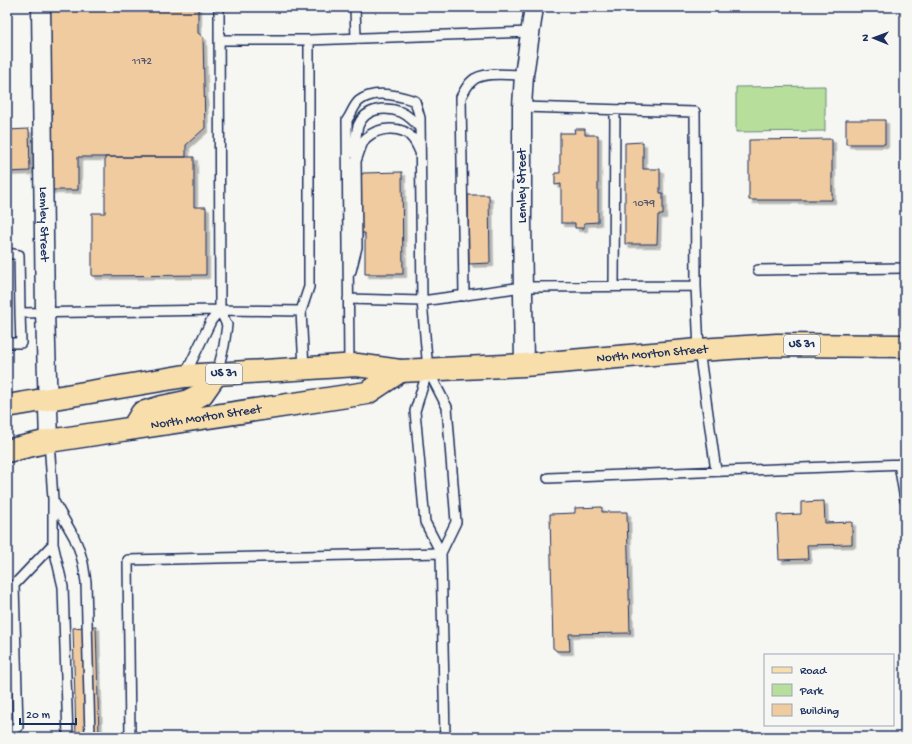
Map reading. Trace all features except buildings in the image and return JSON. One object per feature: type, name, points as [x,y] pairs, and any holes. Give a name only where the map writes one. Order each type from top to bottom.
[{"type":"main road","name":"North Morton Street","points":[[7,406],[185,376],[304,368],[357,365],[400,371],[428,370],[524,365],[699,350],[777,346],[905,346]]},
{"type":"main road","name":"North Morton Street","points":[[7,451],[50,441],[367,393],[400,371]]},
{"type":"main road","points":[[133,428],[142,413],[186,402],[202,394],[216,374]]},
{"type":"street","name":"Lemley Street","points":[[41,7],[45,312],[50,441]]},
{"type":"street","name":"Lemley Street","points":[[524,365],[522,107],[524,75],[534,7]]},
{"type":"lane","points":[[216,374],[224,346],[227,325],[220,310],[219,7]]},
{"type":"lane","points":[[355,7],[356,38]]},
{"type":"lane","points":[[219,40],[309,40],[530,32]]},
{"type":"lane","points":[[304,368],[301,311],[309,288],[309,40]]},
{"type":"lane","points":[[464,296],[461,97],[472,80],[479,77],[490,75],[524,75]]},
{"type":"lane","points":[[349,365],[347,120],[358,102],[372,95],[399,95],[414,101],[420,118],[422,301],[428,370],[447,407],[456,522],[441,552]]},
{"type":"lane","points":[[522,107],[695,112],[696,286],[699,350],[716,471]]},
{"type":"lane","points":[[348,284],[357,247],[356,135],[363,117],[378,109],[389,109],[402,113],[414,121],[420,128]]},
{"type":"lane","points":[[614,286],[616,110]]},
{"type":"lane","points":[[356,161],[366,138],[385,129],[395,129],[405,132],[412,138],[420,154]]},
{"type":"lane","points":[[7,253],[18,255],[21,343],[7,343]]},
{"type":"lane","points":[[758,270],[905,268]]},
{"type":"lane","points":[[348,299],[422,301],[523,287],[696,286]]},
{"type":"lane","points":[[185,376],[211,321],[220,310]]},
{"type":"lane","points":[[20,313],[220,310],[301,311]]},
{"type":"lane","points":[[428,370],[415,411],[425,522],[441,552],[445,737]]},
{"type":"lane","points":[[50,441],[53,499],[53,544],[63,587],[68,737]]},
{"type":"lane","points":[[548,478],[902,464],[905,500]]},
{"type":"lane","points":[[53,499],[74,537],[83,563],[86,582],[90,737]]},
{"type":"lane","points":[[7,732],[18,727],[14,585],[53,544]]},
{"type":"lane","points":[[130,737],[128,560],[441,552]]},
{"type":"green space","points":[[825,86],[825,131],[736,132],[736,87]]}]
